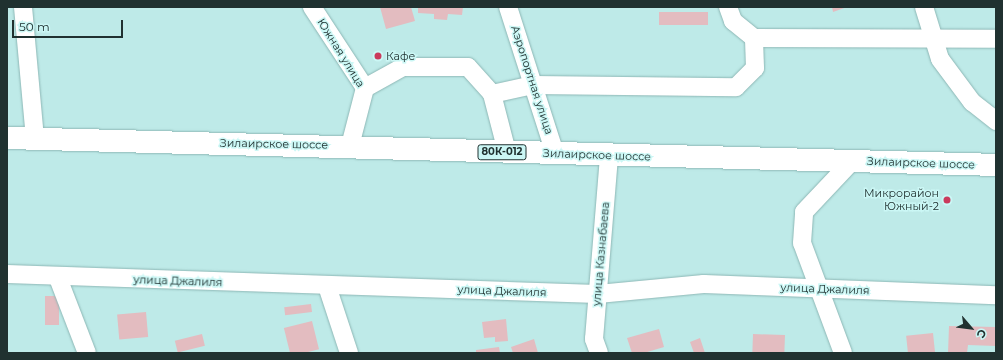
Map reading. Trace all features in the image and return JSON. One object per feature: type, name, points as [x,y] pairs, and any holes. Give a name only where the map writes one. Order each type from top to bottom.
[{"type":"main road","name":"Зилаирское шоссе","points":[[7,138],[350,146],[507,152],[996,165]]},
{"type":"street","points":[[22,7],[35,139]]},
{"type":"street","name":"Южная улица","points":[[312,7],[365,88],[350,146]]},
{"type":"street","name":"Аэропортная улица","points":[[508,7],[555,153]]},
{"type":"street","points":[[924,7],[940,59],[972,102],[996,121]]},
{"type":"street","points":[[492,94],[533,86],[736,87],[756,68],[754,38],[730,14]]},
{"type":"street","points":[[754,38],[934,41],[996,39]]},
{"type":"street","points":[[365,88],[403,68],[468,67],[492,94],[507,152]]},
{"type":"street","name":"улица Казнабаева","points":[[599,353],[594,339],[609,155]]},
{"type":"street","points":[[843,353],[822,289],[802,243],[804,212],[852,162]]},
{"type":"street","name":"улица Джалиля","points":[[7,274],[58,278],[598,294],[704,284],[996,295]]},
{"type":"street","points":[[58,278],[87,353]]},
{"type":"street","points":[[326,286],[350,353]]},
{"type":"building","points":[[380,7],[411,7],[415,21],[386,29]]},
{"type":"building","points":[[418,7],[463,7],[462,15],[448,14],[447,20],[434,19],[434,14],[418,13]]},
{"type":"building","points":[[832,7],[847,7],[833,12]]},
{"type":"building","points":[[659,12],[708,12],[708,25],[659,25]]},
{"type":"building","points":[[45,296],[59,296],[59,325],[45,325]]},
{"type":"building","points":[[311,304],[312,312],[285,315],[284,307]]},
{"type":"building","points":[[146,312],[148,337],[119,339],[117,315]]},
{"type":"building","points":[[506,319],[508,341],[495,342],[495,337],[484,338],[482,322]]},
{"type":"building","points":[[312,321],[319,349],[304,353],[290,353],[284,328]]},
{"type":"building","points":[[949,326],[996,327],[996,346],[968,345],[967,353],[948,353]]},
{"type":"building","points":[[659,329],[664,347],[644,353],[632,353],[627,338]]},
{"type":"building","points":[[933,333],[935,352],[908,353],[906,336]]},
{"type":"building","points":[[202,334],[205,346],[178,352],[175,341]]},
{"type":"building","points":[[753,334],[785,335],[784,353],[752,353]]},
{"type":"building","points":[[700,338],[705,353],[694,353],[690,342]]},
{"type":"building","points":[[534,339],[538,353],[513,353],[511,347]]},
{"type":"building","points":[[499,347],[500,353],[476,353],[476,350]]},
{"type":"place","name":"Кафе","points":[[378,56]]},
{"type":"place","name":"Микрорайон Южный-2","points":[[947,200]]}]
